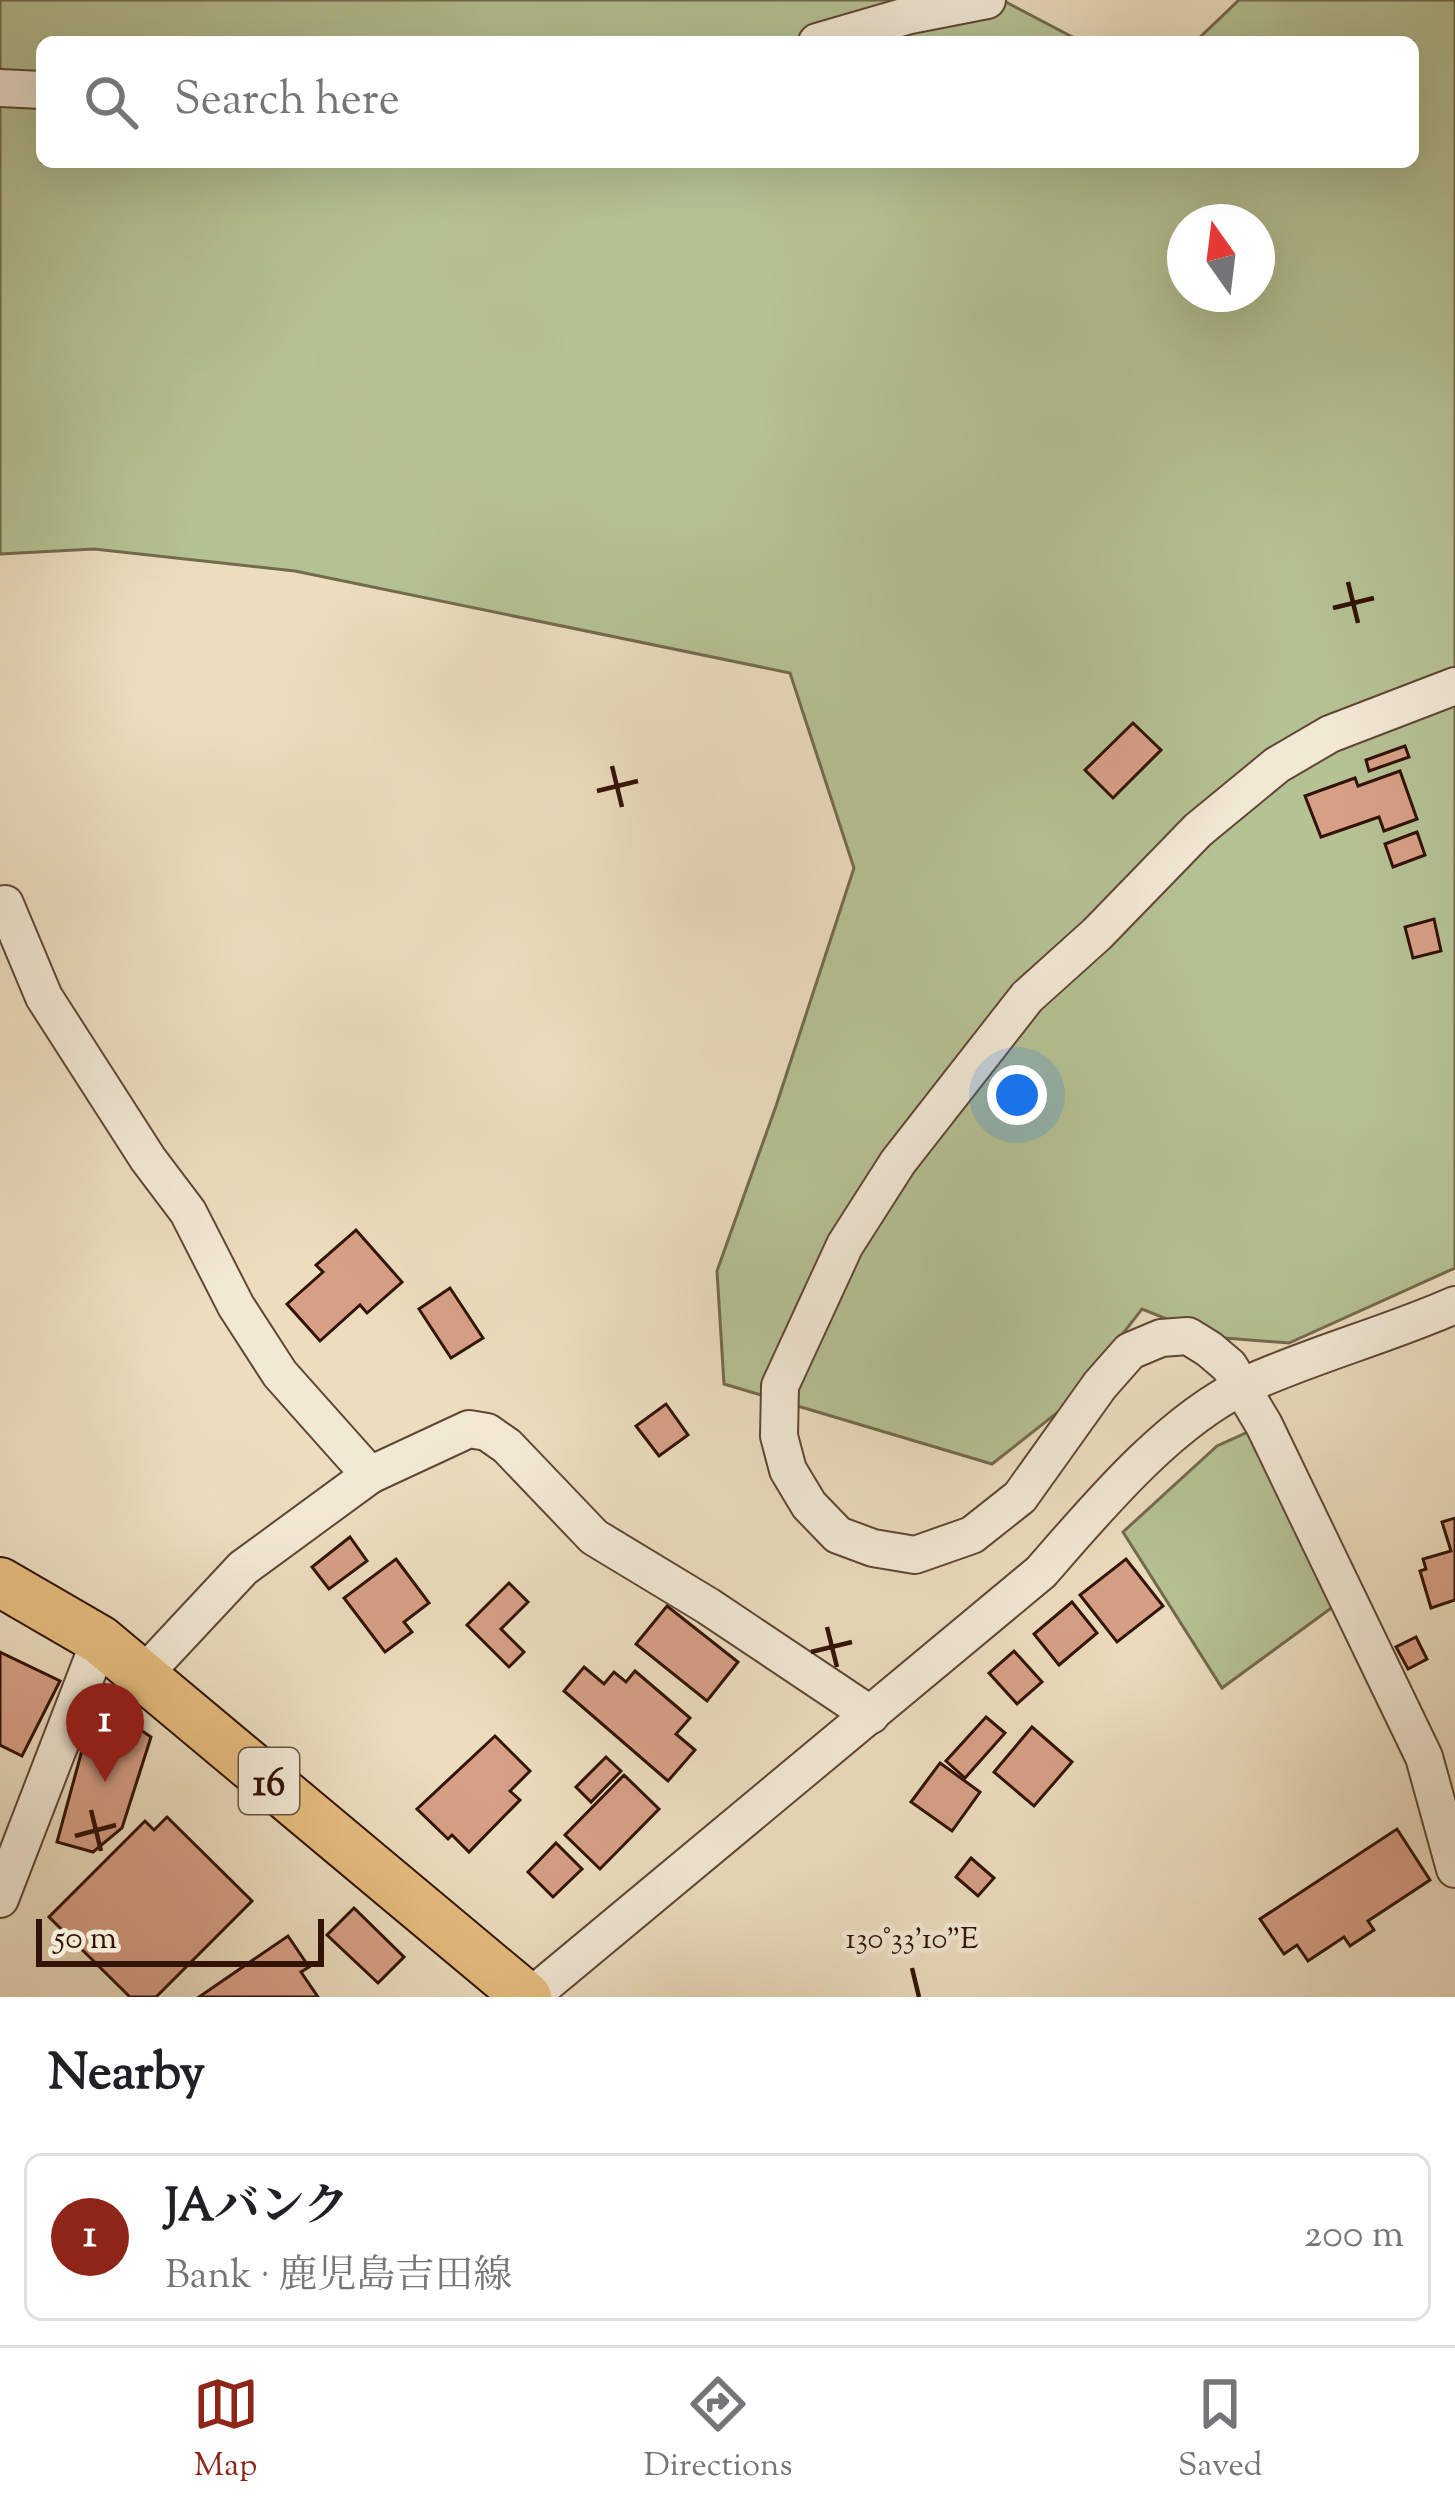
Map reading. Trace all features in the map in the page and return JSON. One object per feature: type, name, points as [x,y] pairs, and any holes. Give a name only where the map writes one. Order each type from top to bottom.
[{"type":"main road","name":"16","points":[[0,1582],[100,1640],[528,1997]]},
{"type":"street","points":[[838,36],[987,0]]},
{"type":"street","points":[[0,88],[36,91]]},
{"type":"street","points":[[1455,686],[1330,734],[1277,765],[1198,830],[1028,997],[898,1162],[845,1245],[780,1386],[779,1436],[788,1469],[809,1505],[838,1535],[873,1548],[915,1555],[972,1535],[1020,1497],[1100,1384],[1130,1351],[1161,1338],[1188,1336],[1229,1366],[1243,1387],[1424,1757],[1455,1869]]},
{"type":"street","points":[[0,905],[5,904],[44,998],[188,1212],[236,1306],[269,1357],[370,1474]]},
{"type":"street","points":[[528,1997],[1041,1572],[1096,1509],[1172,1435],[1243,1387],[1455,1305]]},
{"type":"street","points":[[143,1675],[243,1568],[370,1474],[469,1429],[487,1432],[507,1445],[594,1537],[872,1715]]},
{"type":"street","points":[[0,1899],[100,1640]]},
{"type":"green space","points":[[0,0],[1002,0],[1071,36],[36,36],[36,168],[1419,168],[1419,36],[1201,36],[1239,0],[1455,0],[1455,1268],[1289,1343],[1212,1337],[1142,1309],[1067,1405],[992,1464],[724,1384],[717,1271],[854,868],[790,673],[295,571],[94,549],[0,554]]},
{"type":"green space","points":[[1248,1432],[1334,1606],[1222,1688],[1123,1532],[1217,1446]]},
{"type":"building","points":[[1133,723],[1161,750],[1113,798],[1085,770]]},
{"type":"building","points":[[1405,746],[1409,757],[1369,771],[1366,760]]},
{"type":"building","points":[[1400,771],[1417,819],[1384,831],[1379,817],[1321,837],[1305,796],[1355,778],[1358,786]]},
{"type":"building","points":[[1417,832],[1425,855],[1393,867],[1385,844]]},
{"type":"building","points":[[1434,919],[1441,951],[1413,958],[1405,927]]},
{"type":"building","points":[[356,1230],[402,1282],[367,1313],[360,1305],[320,1341],[287,1304],[323,1272],[316,1265]]},
{"type":"building","points":[[450,1288],[483,1338],[451,1358],[419,1309]]},
{"type":"building","points":[[666,1404],[688,1435],[659,1456],[636,1426]]},
{"type":"building","points":[[1455,1518],[1455,1600],[1431,1608],[1420,1571],[1426,1569],[1423,1559],[1451,1551],[1442,1522]]},
{"type":"building","points":[[350,1537],[367,1561],[329,1589],[312,1567]]},
{"type":"building","points":[[396,1559],[429,1603],[404,1622],[412,1632],[385,1652],[344,1598]]},
{"type":"building","points":[[1126,1559],[1163,1606],[1117,1642],[1080,1595]]},
{"type":"building","points":[[509,1583],[528,1602],[501,1629],[524,1652],[509,1667],[467,1625]]},
{"type":"building","points":[[1072,1602],[1097,1633],[1059,1665],[1034,1634]]},
{"type":"building","points":[[667,1606],[738,1662],[707,1701],[636,1644]]},
{"type":"building","points":[[1416,1637],[1427,1659],[1408,1669],[1396,1647]]},
{"type":"building","points":[[1014,1651],[1042,1682],[1017,1704],[989,1673]]},
{"type":"building","points":[[0,1652],[60,1681],[22,1756],[0,1745]]},
{"type":"building","points":[[584,1667],[604,1684],[614,1672],[626,1682],[635,1671],[690,1718],[676,1734],[695,1750],[668,1781],[564,1691]]},
{"type":"building","points":[[96,1699],[151,1737],[122,1828],[93,1852],[57,1842]]},
{"type":"building","points":[[986,1717],[1005,1733],[965,1778],[946,1761]]},
{"type":"building","points":[[1032,1727],[1072,1762],[1034,1806],[994,1772]]},
{"type":"building","points":[[495,1736],[530,1771],[510,1791],[520,1800],[469,1852],[417,1809]]},
{"type":"building","points":[[606,1757],[621,1771],[591,1802],[576,1787]]},
{"type":"building","points":[[940,1763],[980,1792],[952,1831],[911,1802]]},
{"type":"building","points":[[624,1775],[659,1809],[600,1869],[565,1835]]},
{"type":"building","points":[[167,1817],[252,1901],[156,1997],[130,1997],[49,1917],[145,1821],[154,1830]]},
{"type":"building","points":[[1397,1829],[1430,1880],[1368,1921],[1374,1930],[1350,1946],[1344,1937],[1308,1961],[1297,1945],[1284,1954],[1260,1919]]},
{"type":"building","points":[[556,1843],[582,1869],[553,1897],[528,1872]]},
{"type":"building","points":[[971,1858],[994,1878],[978,1896],[956,1877]]},
{"type":"building","points":[[354,1908],[404,1957],[378,1983],[327,1935]]},
{"type":"building","points":[[288,1936],[309,1967],[301,1972],[318,1997],[199,1997]]},
{"type":"place","name":"JAバンク","points":[[105,1782]]}]
